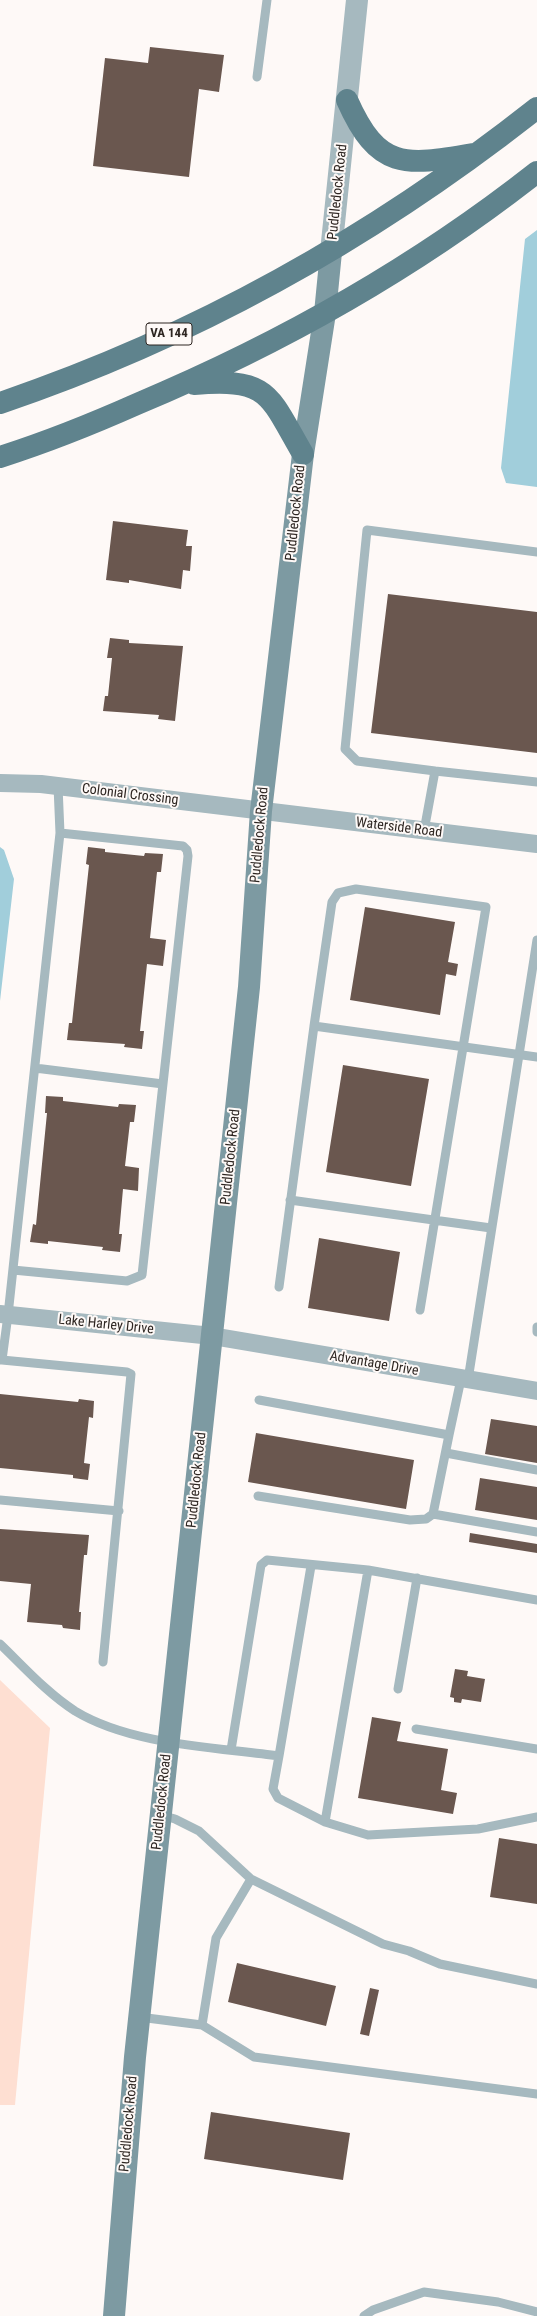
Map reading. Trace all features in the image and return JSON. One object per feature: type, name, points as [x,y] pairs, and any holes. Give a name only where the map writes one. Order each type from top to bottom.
[{"type":"main road","points":[[347,100],[358,125],[367,138],[381,151],[395,157],[410,161],[437,160],[476,154]]},
{"type":"main road","name":"VA 144","points":[[0,403],[106,363],[194,323],[279,281],[331,252],[384,219],[476,154],[537,108]]},
{"type":"main road","points":[[0,457],[92,424],[183,385],[261,347],[325,313],[437,245],[537,172]]},
{"type":"main road","name":"Puddledock Road","points":[[114,2316],[125,2167],[139,2017],[248,987],[261,811],[303,454],[325,313],[331,252]]},
{"type":"main road","points":[[183,385],[225,382],[245,384],[263,392],[274,404],[303,454]]},
{"type":"street","name":"Puddledock Road","points":[[331,252],[357,0]]},
{"type":"street","name":"Colonial Crossing","points":[[0,783],[58,786],[261,811]]},
{"type":"street","name":"Waterside Road","points":[[261,811],[537,844]]},
{"type":"street","name":"Lake Harley Drive","points":[[4,1314],[212,1336]]},
{"type":"street","name":"Advantage Drive","points":[[212,1336],[537,1391]]},
{"type":"lane","points":[[257,76],[267,0]]},
{"type":"lane","points":[[537,552],[367,530],[345,750],[357,761],[537,782]]},
{"type":"lane","points":[[424,831],[434,770]]},
{"type":"lane","points":[[58,786],[60,833],[13,1270],[4,1314],[1,1360],[127,1372],[131,1374],[103,1662]]},
{"type":"lane","points":[[13,1270],[127,1281],[142,1275],[163,1084],[187,850],[183,846],[60,833]]},
{"type":"lane","points":[[278,1287],[332,902],[338,893],[356,889],[486,907],[420,1310]]},
{"type":"lane","points":[[258,1496],[410,1520],[426,1519],[433,1514],[449,1435],[465,1379],[491,1228],[537,940]]},
{"type":"lane","points":[[314,1026],[537,1057]]},
{"type":"lane","points":[[35,1068],[163,1084]]},
{"type":"lane","points":[[290,1200],[491,1228]]},
{"type":"lane","points":[[537,1327],[537,1332]]},
{"type":"lane","points":[[259,1400],[449,1435]]},
{"type":"lane","points":[[446,1453],[537,1470]]},
{"type":"lane","points":[[0,1500],[118,1510]]},
{"type":"lane","points":[[433,1514],[537,1532]]},
{"type":"lane","points":[[231,1750],[261,1565],[267,1560],[311,1566],[368,1570],[537,1600]]},
{"type":"lane","points":[[311,1566],[273,1790],[278,1798],[325,1822],[368,1835],[478,1829],[537,1817]]},
{"type":"lane","points":[[325,1822],[368,1570]]},
{"type":"lane","points":[[398,1688],[417,1578]]},
{"type":"lane","points":[[0,1644],[46,1688],[75,1711],[108,1727],[169,1741],[279,1756]]},
{"type":"lane","points":[[416,1729],[537,1749]]},
{"type":"lane","points":[[161,1815],[175,1819],[198,1831],[251,1879],[383,1944],[409,1951],[440,1964],[537,1984]]},
{"type":"lane","points":[[202,2025],[216,1938],[251,1879]]},
{"type":"lane","points":[[139,2017],[202,2025],[254,2057],[537,2094]]},
{"type":"lane","points":[[364,2316],[374,2310],[424,2292],[498,2302],[537,2312]]},
{"type":"shaded area","points":[[0,1680],[50,1728],[15,2105],[0,2105]]},
{"type":"water","points":[[537,230],[537,487],[506,483],[501,468],[525,239]]},
{"type":"water","points":[[0,847],[4,850],[14,879],[0,1001]]},
{"type":"building","points":[[150,47],[224,55],[219,92],[199,89],[189,177],[93,166],[105,58],[148,63]]},
{"type":"building","points":[[113,521],[188,530],[186,546],[192,546],[190,571],[183,570],[181,589],[129,580],[129,583],[106,580]]},
{"type":"building","points":[[388,594],[537,612],[537,753],[371,733]]},
{"type":"building","points":[[110,638],[129,640],[129,643],[183,646],[175,721],[158,719],[159,715],[103,711],[105,696],[108,696],[112,658],[107,658]]},
{"type":"building","points":[[88,847],[105,849],[105,852],[144,856],[145,853],[163,854],[161,872],[157,872],[150,938],[166,940],[163,966],[147,964],[140,1031],[144,1031],[142,1049],[124,1047],[125,1044],[67,1040],[69,1023],[72,1023],[89,865],[86,864]]},
{"type":"building","points":[[365,907],[455,922],[448,962],[458,964],[456,976],[446,974],[440,1015],[350,1000]]},
{"type":"building","points":[[343,1065],[429,1079],[411,1186],[326,1172]]},
{"type":"building","points":[[46,1096],[63,1097],[63,1101],[118,1107],[119,1104],[136,1105],[134,1122],[130,1122],[125,1166],[139,1168],[138,1191],[123,1189],[119,1234],[122,1234],[120,1252],[102,1250],[103,1247],[48,1241],[48,1244],[30,1242],[33,1224],[36,1225],[47,1113],[45,1113]]},
{"type":"building","points":[[319,1238],[400,1252],[389,1321],[308,1308]]},
{"type":"building","points":[[0,1394],[78,1402],[79,1399],[94,1401],[93,1418],[89,1417],[84,1463],[90,1464],[88,1480],[73,1478],[73,1475],[0,1468]]},
{"type":"building","points":[[491,1419],[537,1426],[537,1463],[485,1454]]},
{"type":"building","points":[[256,1433],[414,1460],[406,1509],[248,1482]]},
{"type":"building","points":[[480,1478],[537,1487],[537,1520],[475,1510]]},
{"type":"building","points":[[0,1529],[89,1535],[87,1555],[84,1555],[79,1612],[81,1612],[80,1630],[63,1628],[62,1625],[27,1622],[31,1584],[0,1581]]},
{"type":"building","points":[[470,1533],[537,1544],[537,1553],[469,1542]]},
{"type":"building","points":[[455,1669],[468,1671],[467,1676],[485,1679],[481,1702],[462,1699],[461,1703],[454,1702],[454,1698],[450,1697]]},
{"type":"building","points":[[372,1717],[401,1722],[397,1741],[448,1749],[441,1790],[457,1793],[453,1814],[358,1798]]},
{"type":"building","points":[[499,1838],[537,1844],[537,1904],[490,1897]]},
{"type":"building","points":[[237,1963],[336,1986],[326,2026],[228,2002]]},
{"type":"building","points":[[370,1988],[379,1990],[369,2036],[360,2034]]},
{"type":"building","points":[[211,2112],[350,2133],[343,2180],[204,2159]]}]
